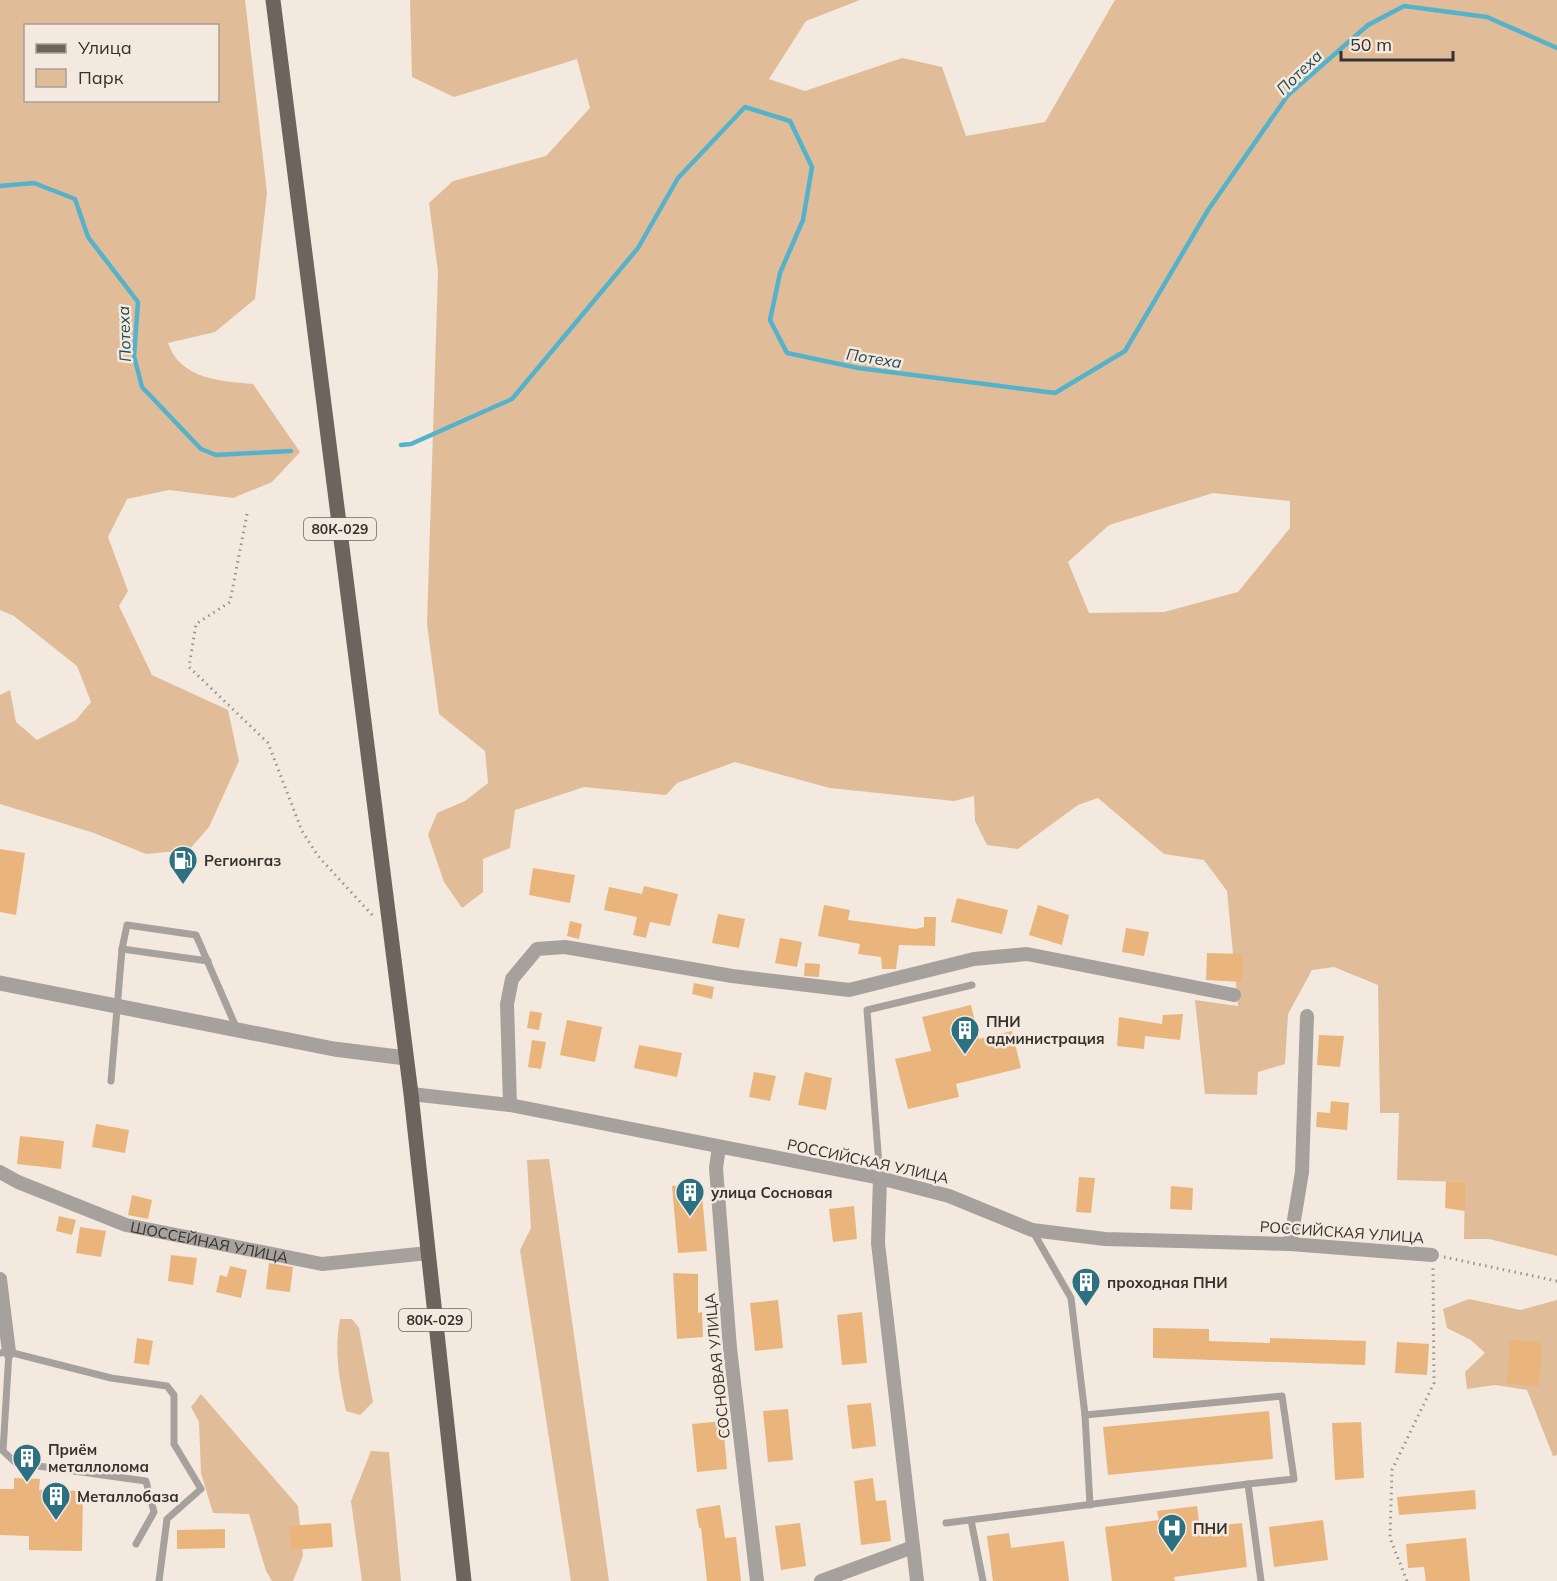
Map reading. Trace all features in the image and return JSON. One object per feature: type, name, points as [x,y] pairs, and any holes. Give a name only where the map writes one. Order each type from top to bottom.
[{"type":"main road","name":"80К-029","points":[[273,0],[411,1094],[464,1581]]},
{"type":"street","points":[[510,1105],[507,1004],[512,979],[537,950],[565,947],[732,976],[849,990],[974,959],[1027,954],[1234,995]]},
{"type":"street","points":[[0,983],[334,1049],[406,1058]]},
{"type":"street","points":[[1290,1244],[1302,1172],[1307,1016]]},
{"type":"street","name":"РОССИЙСКАЯ УЛИЦА","points":[[411,1094],[510,1105],[880,1178],[949,1196],[1032,1230],[1105,1239],[1290,1244],[1432,1255]]},
{"type":"street","name":"СОСНОВАЯ УЛИЦА","points":[[719,1147],[716,1168],[730,1348],[757,1581]]},
{"type":"street","name":"ШОССЕЙНАЯ УЛИЦА","points":[[0,1172],[18,1182],[126,1225],[322,1264],[428,1253]]},
{"type":"street","points":[[880,1178],[878,1243],[917,1581]]},
{"type":"street","points":[[0,1279],[5,1353]]},
{"type":"street","points":[[821,1581],[913,1547]]},
{"type":"lane","points":[[111,1081],[122,949],[127,925],[196,935],[236,1029]]},
{"type":"lane","points":[[122,949],[208,962]]},
{"type":"lane","points":[[880,1178],[867,1010],[972,985]]},
{"type":"lane","points":[[1032,1230],[1071,1298],[1084,1415],[1090,1505]]},
{"type":"lane","points":[[136,1544],[154,1512],[146,1480],[16,1463],[3,1450],[5,1353],[111,1378],[166,1386],[174,1395],[174,1444],[201,1489],[167,1519],[159,1581]]},
{"type":"lane","points":[[946,1523],[1294,1479],[1282,1396],[1084,1415]]},
{"type":"lane","points":[[1248,1485],[1261,1581]]},
{"type":"lane","points":[[971,1520],[983,1581]]},
{"type":"path","points":[[247,514],[230,602],[196,624],[189,667],[268,743],[302,831],[318,856],[376,919],[389,918]]},
{"type":"path","points":[[1407,1581],[1390,1538],[1392,1470],[1434,1383],[1432,1255],[1557,1281]]},
{"type":"green space","points":[[0,0],[245,0],[267,193],[255,299],[215,332],[168,343],[174,355],[191,371],[215,379],[253,384],[300,452],[272,482],[233,498],[169,490],[127,499],[108,537],[128,591],[119,606],[152,675],[228,710],[239,761],[209,827],[189,850],[146,854],[94,833],[0,804],[0,695],[10,690],[16,722],[37,740],[76,720],[91,702],[77,666],[14,616],[0,610]]},
{"type":"green space","points":[[410,0],[860,0],[806,21],[769,79],[805,91],[902,58],[942,67],[966,136],[1045,122],[1115,0],[1557,0],[1557,1256],[1489,1239],[1464,1239],[1465,1182],[1397,1180],[1399,1113],[1380,1113],[1378,985],[1334,967],[1312,970],[1288,1014],[1285,1064],[1258,1072],[1257,1095],[1205,1094],[1195,1000],[1238,1006],[1227,891],[1204,860],[1164,854],[1098,798],[1078,805],[1018,849],[987,845],[975,821],[974,796],[954,801],[830,788],[735,762],[677,783],[666,795],[584,787],[515,810],[510,848],[483,859],[483,892],[462,908],[444,882],[428,835],[437,813],[465,801],[488,783],[485,751],[439,714],[427,624],[438,272],[429,203],[453,181],[546,156],[590,108],[577,59],[454,97],[412,77]],"holes":[[[1213,493],[1290,501],[1290,528],[1238,592],[1164,612],[1089,613],[1068,562],[1109,525]]]},
{"type":"green space","points":[[549,1159],[609,1581],[571,1581],[520,1250],[531,1228],[527,1160]]},
{"type":"green space","points":[[1469,1299],[1520,1310],[1557,1300],[1557,1455],[1553,1456],[1527,1390],[1495,1385],[1467,1389],[1465,1372],[1485,1353],[1471,1340],[1447,1328],[1443,1309]]},
{"type":"green space","points":[[340,1319],[352,1319],[359,1328],[373,1402],[360,1415],[346,1411],[341,1387],[337,1343]]},
{"type":"green space","points":[[201,1394],[298,1506],[303,1556],[293,1581],[272,1581],[266,1571],[249,1514],[213,1513],[201,1473],[199,1422],[191,1407]]},
{"type":"green space","points":[[371,1451],[389,1452],[401,1581],[362,1581],[351,1501]]},
{"type":"building","points":[[0,849],[25,853],[16,915],[0,912]]},
{"type":"building","points":[[533,868],[575,875],[570,903],[529,895]]},
{"type":"building","points":[[644,886],[678,894],[670,926],[650,922],[646,938],[633,935],[637,917],[604,910],[609,887],[642,894]]},
{"type":"building","points":[[957,898],[1008,910],[1002,934],[951,922]]},
{"type":"building","points":[[824,905],[850,910],[848,920],[915,929],[924,927],[924,917],[936,917],[935,946],[899,945],[896,969],[882,969],[881,957],[858,954],[860,944],[818,936]]},
{"type":"building","points":[[1038,905],[1069,915],[1062,945],[1029,935]]},
{"type":"building","points":[[718,914],[745,919],[739,948],[712,943]]},
{"type":"building","points":[[570,921],[582,924],[579,939],[567,936]]},
{"type":"building","points":[[1126,928],[1149,932],[1144,956],[1122,952]]},
{"type":"building","points":[[780,938],[802,942],[797,967],[775,963]]},
{"type":"building","points":[[1207,953],[1243,954],[1242,982],[1206,980]]},
{"type":"building","points":[[805,963],[820,964],[819,977],[804,976]]},
{"type":"building","points":[[694,983],[714,987],[712,999],[692,994]]},
{"type":"building","name":"ПНИ администрация","points":[[971,1005],[979,1039],[1012,1031],[1021,1068],[956,1084],[959,1097],[908,1109],[895,1059],[931,1051],[922,1017]]},
{"type":"building","points":[[530,1011],[542,1013],[539,1030],[527,1028]]},
{"type":"building","points":[[1183,1014],[1180,1040],[1145,1036],[1144,1049],[1117,1046],[1119,1017],[1162,1024],[1163,1015]]},
{"type":"building","points":[[567,1020],[602,1027],[595,1062],[560,1055]]},
{"type":"building","points":[[1319,1035],[1344,1036],[1340,1067],[1317,1065]]},
{"type":"building","points":[[532,1040],[546,1042],[541,1069],[528,1067]]},
{"type":"building","points":[[639,1045],[682,1053],[677,1077],[634,1068]]},
{"type":"building","points":[[754,1072],[776,1076],[770,1101],[749,1097]]},
{"type":"building","points":[[805,1072],[832,1078],[826,1110],[798,1105]]},
{"type":"building","points":[[1331,1101],[1349,1103],[1347,1130],[1316,1127],[1317,1112],[1330,1113]]},
{"type":"building","points":[[96,1124],[129,1130],[125,1153],[92,1147]]},
{"type":"building","points":[[20,1136],[64,1141],[61,1169],[17,1164]]},
{"type":"building","points":[[1079,1177],[1095,1178],[1091,1213],[1076,1212]]},
{"type":"building","points":[[1446,1181],[1465,1182],[1465,1211],[1445,1208]]},
{"type":"building","name":"улица Сосновая","points":[[701,1184],[707,1251],[678,1253],[672,1186]]},
{"type":"building","points":[[1171,1186],[1193,1188],[1192,1210],[1170,1209]]},
{"type":"building","points":[[132,1195],[152,1200],[148,1219],[128,1215]]},
{"type":"building","points":[[854,1206],[857,1239],[833,1242],[829,1209]]},
{"type":"building","points":[[59,1216],[76,1220],[72,1235],[56,1231]]},
{"type":"building","points":[[80,1227],[106,1231],[101,1257],[76,1253]]},
{"type":"building","points":[[171,1255],[197,1258],[193,1285],[168,1281]]},
{"type":"building","points":[[269,1263],[293,1267],[290,1292],[266,1289]]},
{"type":"building","points":[[230,1266],[247,1270],[241,1298],[216,1292],[220,1275],[227,1277]]},
{"type":"building","points":[[673,1273],[698,1274],[698,1313],[702,1312],[703,1337],[677,1339]]},
{"type":"building","points":[[778,1300],[783,1348],[755,1351],[750,1303]]},
{"type":"building","points":[[862,1312],[867,1363],[842,1365],[837,1315]]},
{"type":"building","points":[[1153,1328],[1209,1329],[1209,1341],[1270,1343],[1270,1338],[1366,1341],[1365,1365],[1153,1358]]},
{"type":"building","points":[[137,1338],[153,1341],[149,1365],[134,1363]]},
{"type":"building","points":[[1510,1340],[1542,1342],[1539,1386],[1507,1384]]},
{"type":"building","points":[[1397,1342],[1429,1344],[1427,1375],[1395,1373]]},
{"type":"building","points":[[871,1403],[876,1446],[852,1449],[847,1405]]},
{"type":"building","points":[[788,1409],[793,1460],[768,1462],[763,1411]]},
{"type":"building","points":[[1269,1411],[1273,1459],[1108,1475],[1103,1427]]},
{"type":"building","points":[[723,1421],[727,1469],[697,1472],[692,1424]]},
{"type":"building","points":[[1361,1422],[1364,1478],[1335,1480],[1332,1423]]},
{"type":"building","name":"Металлобаза","points":[[14,1478],[40,1479],[39,1490],[83,1491],[82,1551],[29,1550],[29,1536],[0,1535],[0,1489],[14,1489]]},
{"type":"building","points":[[873,1478],[876,1501],[886,1500],[891,1541],[861,1545],[854,1481]]},
{"type":"building","points":[[1475,1490],[1476,1509],[1399,1515],[1397,1497]]},
{"type":"building","points":[[720,1505],[725,1538],[736,1537],[741,1581],[707,1581],[701,1528],[699,1528],[696,1509]]},
{"type":"building","points":[[1197,1506],[1200,1528],[1242,1523],[1247,1567],[1174,1577],[1175,1581],[1112,1581],[1105,1527],[1159,1520],[1157,1511]]},
{"type":"building","points":[[1323,1520],[1328,1560],[1274,1567],[1269,1527]]},
{"type":"building","points":[[331,1523],[333,1547],[291,1550],[289,1526]]},
{"type":"building","points":[[800,1523],[806,1566],[781,1570],[775,1526]]},
{"type":"building","points":[[225,1529],[225,1548],[177,1549],[177,1530]]},
{"type":"building","points":[[1009,1533],[1011,1548],[1064,1541],[1069,1581],[993,1581],[987,1536]]},
{"type":"building","points":[[1466,1538],[1470,1581],[1426,1581],[1424,1567],[1408,1568],[1406,1544]]},
{"type":"waterway","name":"Потеха","points":[[401,445],[411,444],[512,399],[638,248],[678,178],[745,107],[790,121],[812,167],[803,220],[780,273],[770,320],[787,353],[858,368],[1055,393],[1125,351],[1208,210],[1288,95],[1368,25],[1404,6],[1487,17],[1557,48]]},
{"type":"waterway","name":"Потеха","points":[[0,186],[34,183],[75,199],[88,237],[138,302],[134,356],[142,387],[201,449],[216,455],[291,451]]},
{"type":"place","name":"Регионгаз","points":[[183,886]]},
{"type":"place","name":"ПНИ администрация","points":[[965,1056]]},
{"type":"place","name":"улица Сосновая","points":[[690,1218]]},
{"type":"place","name":"проходная ПНИ","points":[[1086,1308]]},
{"type":"place","name":"Приём металлолома","points":[[27,1484]]},
{"type":"place","name":"Металлобаза","points":[[56,1522]]},
{"type":"place","name":"ПНИ","points":[[1172,1554]]}]
